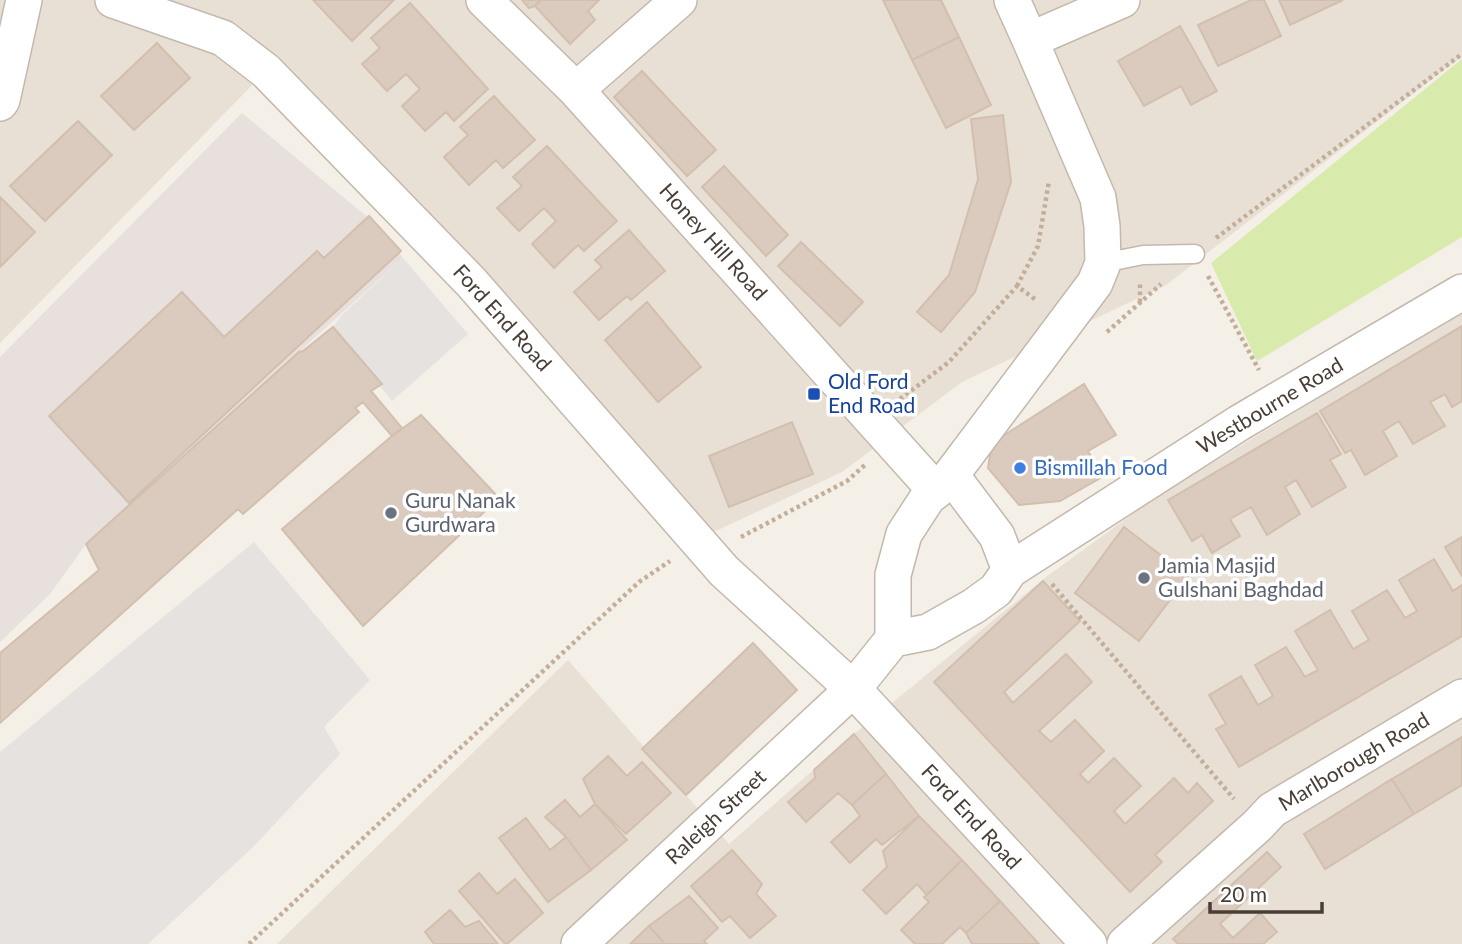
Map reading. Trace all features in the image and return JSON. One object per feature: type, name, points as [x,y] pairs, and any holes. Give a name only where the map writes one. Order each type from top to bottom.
[{"type":"street","points":[[0,103],[24,0]]},
{"type":"street","name":"Ford End Road","points":[[113,0],[223,38],[266,71],[471,282],[724,571],[853,689],[1089,944]]},
{"type":"street","name":"Honey Hill Road","points":[[484,0],[576,90],[943,483]]},
{"type":"street","points":[[576,90],[679,0]]},
{"type":"street","points":[[853,689],[893,639],[893,575],[904,534],[928,497],[943,483],[1083,300],[1095,283],[1103,262],[1098,198],[1012,0]]},
{"type":"street","points":[[1030,40],[1122,0]]},
{"type":"street","name":"Westbourne Road","points":[[1010,570],[1239,423],[1462,292]]},
{"type":"street","points":[[893,639],[928,632],[974,606],[996,590],[1010,570],[997,537],[943,483]]},
{"type":"street","name":"Raleigh Street","points":[[579,944],[853,689]]},
{"type":"street","name":"Marlborough Road","points":[[1125,944],[1272,810],[1462,697]]},
{"type":"lane","points":[[1103,262],[1143,255],[1195,254]]},
{"type":"path","points":[[1101,337],[1195,254],[1462,54]]},
{"type":"path","points":[[903,411],[900,399],[949,362],[1017,286],[1038,246],[1049,181],[1048,169]]},
{"type":"path","points":[[1195,254],[1276,401]]},
{"type":"path","points":[[1139,303],[1140,280]]},
{"type":"path","points":[[1017,286],[1037,301]]},
{"type":"path","points":[[738,538],[848,481],[866,463]]},
{"type":"path","points":[[249,944],[639,582],[680,554]]},
{"type":"path","points":[[1010,570],[1046,577],[1257,826]]},
{"type":"shaded area","points":[[0,0],[1462,0],[1462,56],[1166,285],[962,382],[842,472],[716,531],[689,523],[266,71],[0,343]]},
{"type":"shaded area","points":[[242,113],[377,225],[403,258],[86,544],[50,594],[0,642],[0,357]]},
{"type":"shaded area","points":[[403,258],[468,334],[392,401],[333,327],[342,315]]},
{"type":"shaded area","points":[[1462,311],[1462,944],[277,944],[568,660],[729,844],[854,734],[1046,577],[1156,497]]},
{"type":"shaded area","points":[[254,542],[370,680],[324,727],[340,754],[253,847],[148,944],[0,944],[0,752]]},
{"type":"green space","points":[[1462,59],[1462,237],[1257,361],[1211,263]]},
{"type":"building","points":[[313,0],[394,0],[352,41]]},
{"type":"building","points":[[522,0],[540,0],[529,8]]},
{"type":"building","points":[[541,0],[599,0],[588,11],[595,20],[570,44],[535,6]]},
{"type":"building","points":[[883,0],[941,0],[959,37],[912,60]]},
{"type":"building","points":[[1251,0],[1264,0],[1281,36],[1218,66],[1198,25]]},
{"type":"building","points":[[1279,0],[1343,0],[1290,25]]},
{"type":"building","points":[[410,3],[488,89],[454,121],[446,112],[425,131],[402,106],[420,89],[406,74],[387,91],[362,64],[380,48],[371,38]]},
{"type":"building","points":[[1180,26],[1217,91],[1191,105],[1181,86],[1144,106],[1118,61]]},
{"type":"building","points":[[959,37],[991,105],[946,128],[912,60]]},
{"type":"building","points":[[157,43],[190,78],[134,130],[101,96]]},
{"type":"building","points":[[642,71],[716,150],[687,176],[614,97]]},
{"type":"building","points":[[494,96],[535,140],[503,168],[496,160],[469,185],[444,157],[468,135],[460,127]]},
{"type":"building","points":[[1003,115],[1011,182],[975,292],[941,332],[917,312],[949,275],[978,179],[971,119]]},
{"type":"building","points":[[78,121],[112,155],[45,221],[10,186]]},
{"type":"building","points":[[547,146],[617,221],[584,251],[578,245],[554,268],[532,244],[556,221],[544,208],[519,231],[497,208],[522,186],[513,177]]},
{"type":"building","points":[[724,166],[788,235],[766,256],[702,187]]},
{"type":"building","points":[[0,197],[35,232],[0,267]]},
{"type":"building","points":[[369,216],[401,251],[129,503],[49,416],[182,292],[224,337],[317,251],[324,258]]},
{"type":"building","points":[[629,230],[665,271],[631,300],[627,296],[599,320],[574,292],[602,267],[595,260]]},
{"type":"building","points":[[801,242],[863,302],[840,326],[778,266]]},
{"type":"building","points":[[647,302],[701,367],[658,402],[605,340]]},
{"type":"building","points":[[1462,326],[1462,401],[1452,407],[1445,394],[1430,402],[1445,426],[1413,444],[1399,421],[1383,431],[1397,456],[1365,475],[1351,450],[1345,453],[1320,411]]},
{"type":"building","points":[[333,327],[382,384],[371,391],[402,428],[392,436],[363,402],[355,408],[359,412],[243,514],[238,509],[0,723],[0,653],[99,570],[86,544],[299,352]]},
{"type":"building","points":[[1084,384],[1116,435],[1088,451],[1102,477],[1060,501],[1019,505],[988,468],[992,443]]},
{"type":"building","points":[[1317,413],[1341,454],[1330,460],[1346,487],[1312,507],[1296,480],[1285,487],[1300,514],[1267,535],[1251,507],[1230,519],[1240,536],[1212,553],[1202,535],[1192,541],[1168,500]]},
{"type":"building","name":"Guru Nanak Gurdwara","points":[[421,415],[499,498],[363,626],[282,529],[392,436]]},
{"type":"building","points":[[792,422],[813,474],[729,507],[709,456]]},
{"type":"building","points":[[1124,527],[1188,576],[1139,641],[1075,593]]},
{"type":"building","points":[[1462,537],[1462,576],[1445,547]]},
{"type":"building","points":[[1434,559],[1453,591],[1462,585],[1462,636],[1239,767],[1216,729],[1226,724],[1209,695],[1241,676],[1258,705],[1273,696],[1255,665],[1286,647],[1305,677],[1318,670],[1295,631],[1330,610],[1353,649],[1369,640],[1352,611],[1387,590],[1405,618],[1417,611],[1399,580]]},
{"type":"building","points":[[1043,581],[1080,621],[1004,692],[1013,703],[1066,654],[1092,682],[1039,731],[1051,742],[1075,720],[1104,751],[1080,774],[1088,783],[1114,758],[1141,786],[1114,811],[1125,824],[1174,778],[1188,793],[1197,783],[1213,801],[1155,855],[1162,862],[1130,892],[934,682]]},
{"type":"building","points":[[753,643],[797,690],[686,795],[642,749]]},
{"type":"building","points":[[854,734],[886,774],[852,805],[838,793],[806,822],[788,802],[815,778],[814,770]]},
{"type":"building","points":[[1462,737],[1462,785],[1414,814],[1392,779]]},
{"type":"building","points":[[608,756],[627,776],[642,762],[671,793],[626,834],[595,804],[583,779]]},
{"type":"building","points":[[886,774],[919,816],[882,845],[876,839],[850,863],[831,842],[860,816],[852,805]]},
{"type":"building","points":[[1392,779],[1414,814],[1325,869],[1304,834]]},
{"type":"building","points":[[565,800],[580,817],[595,804],[627,840],[591,870],[566,837],[545,817]]},
{"type":"building","points":[[919,816],[962,860],[927,895],[917,884],[886,914],[863,890],[887,867],[883,851]]},
{"type":"building","points":[[526,818],[550,850],[566,837],[591,870],[548,902],[499,838]]},
{"type":"building","points":[[732,850],[762,884],[756,894],[776,916],[750,938],[730,916],[722,922],[691,886]]},
{"type":"building","points":[[1267,852],[1281,867],[1220,924],[1233,938],[1260,913],[1277,932],[1263,944],[1178,944],[1173,939]]},
{"type":"building","points":[[962,860],[1000,901],[966,933],[960,927],[942,944],[915,944],[901,930],[929,902],[924,897]]},
{"type":"building","points":[[479,873],[497,894],[515,879],[543,913],[507,944],[459,891]]},
{"type":"building","points":[[689,896],[718,928],[704,941],[707,944],[665,944],[649,926]]},
{"type":"building","points":[[1000,901],[1039,944],[972,944],[966,933]]},
{"type":"building","points":[[450,910],[465,927],[479,921],[498,944],[434,944],[425,932]]},
{"type":"building","points":[[649,926],[665,944],[630,944]]},
{"type":"place","name":"Old Ford End Road","points":[[814,394]]},
{"type":"place","name":"Bismillah Food","points":[[1020,468]]},
{"type":"place","name":"Guru Nanak Gurdwara","points":[[391,513]]},
{"type":"place","name":"Jamia Masjid Gulshani Baghdad","points":[[1144,578]]}]
